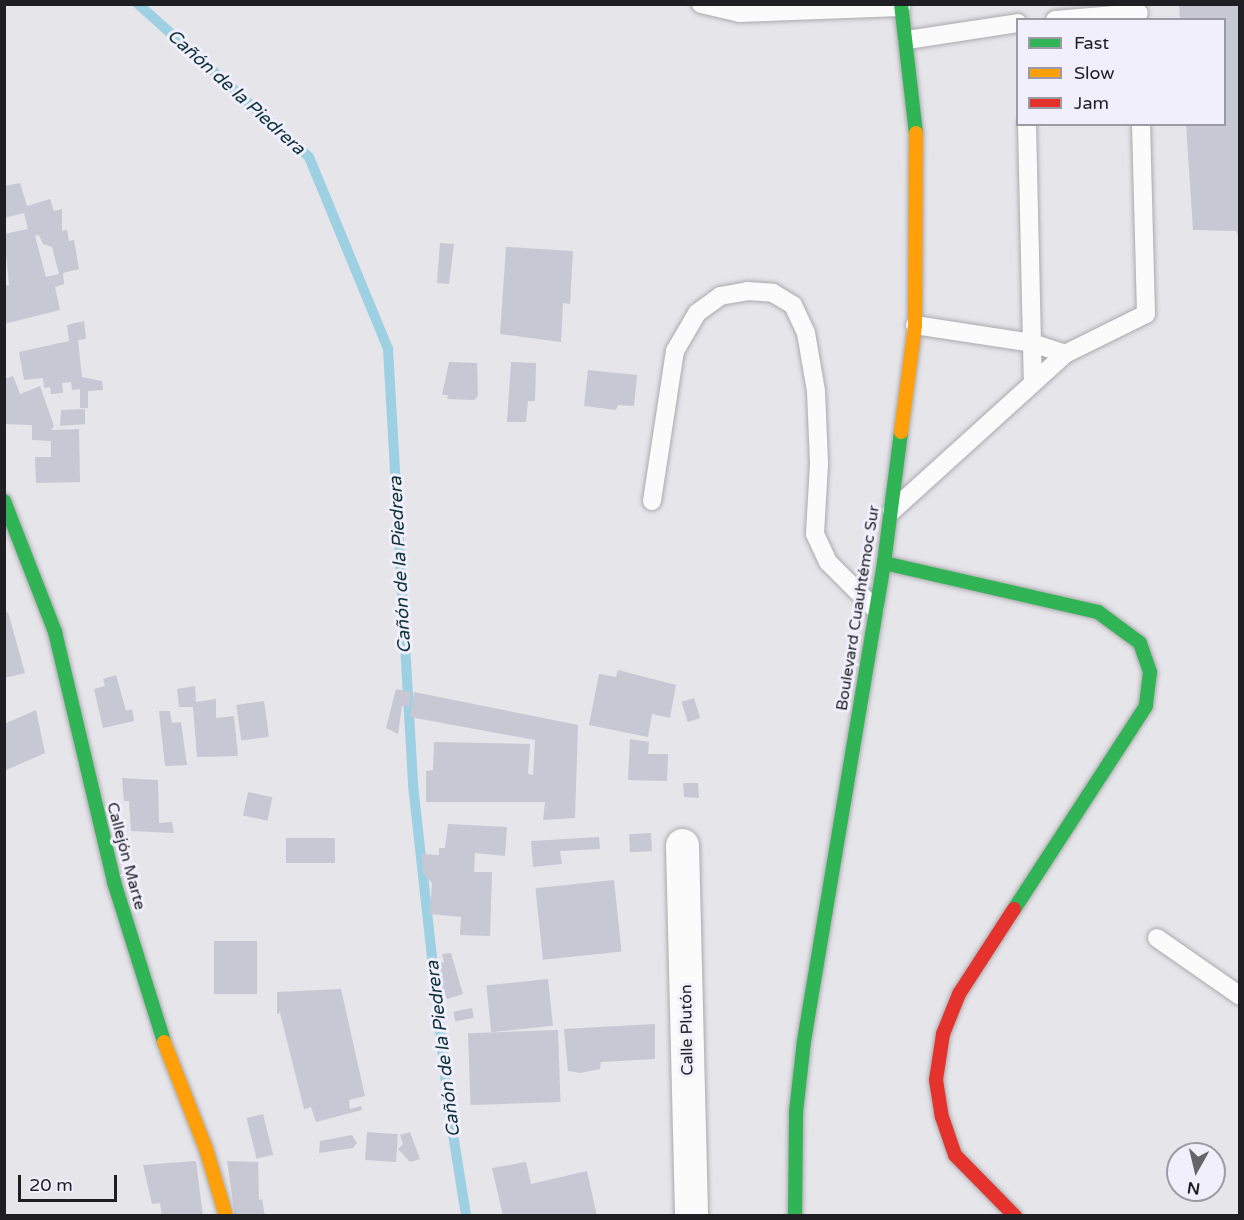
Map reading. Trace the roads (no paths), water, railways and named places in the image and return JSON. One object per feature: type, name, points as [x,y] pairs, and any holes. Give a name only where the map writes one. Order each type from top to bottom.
[{"type":"street","name":"Boulevard Cuauhtémoc Sur","points":[[795,1215],[796,1112],[804,1041],[874,609],[884,563],[915,325],[918,142],[901,5]]},
{"type":"street","name":"Callejón Marte","points":[[4,501],[56,632],[114,882],[168,1054],[206,1149],[226,1215]]},
{"type":"street","points":[[884,563],[1098,612],[1122,626],[1140,643],[1150,672],[1146,706],[959,994],[943,1034],[936,1080],[942,1117],[955,1155],[1015,1215]]},
{"type":"street","name":"Calle Plutón","points":[[682,845],[691,1215]]},
{"type":"lane","points":[[701,4],[739,13],[901,5]]},
{"type":"lane","points":[[1076,18],[1139,12]]},
{"type":"lane","points":[[907,40],[1016,23]]},
{"type":"lane","points":[[1027,126],[1033,379]]},
{"type":"lane","points":[[891,512],[1033,379],[1065,354],[1146,314],[1142,126]]},
{"type":"lane","points":[[652,501],[675,351],[697,313],[720,297],[747,291],[773,293],[793,305],[806,333],[816,391],[819,464],[815,534],[828,562],[874,609]]},
{"type":"lane","points":[[915,325],[1032,343],[1065,354]]},
{"type":"lane","points":[[1157,938],[1239,996]]},
{"type":"waterway","name":"Cañón de la Piedrera","points":[[138,4],[309,157],[388,349],[413,785],[448,1103],[466,1216]]}]
